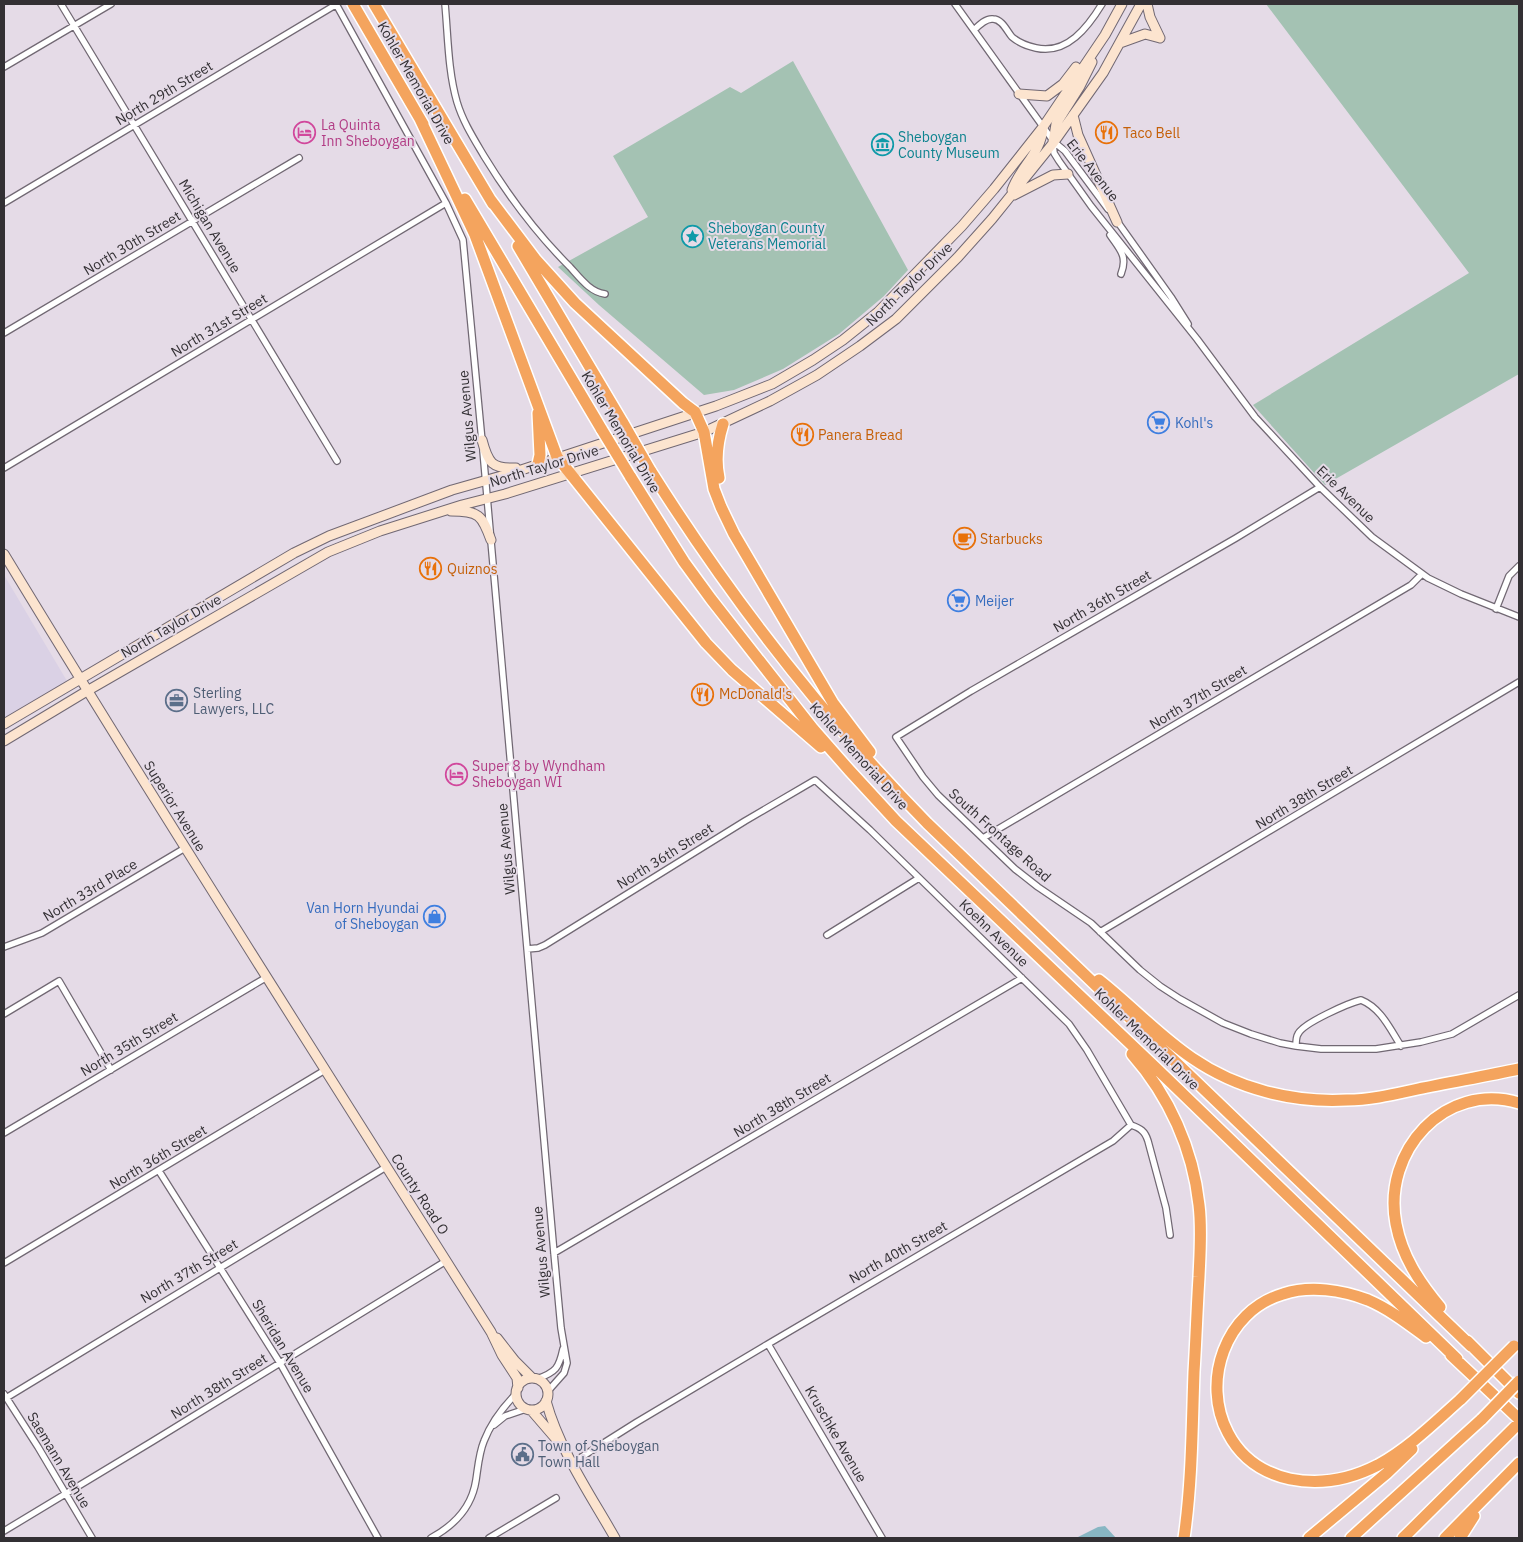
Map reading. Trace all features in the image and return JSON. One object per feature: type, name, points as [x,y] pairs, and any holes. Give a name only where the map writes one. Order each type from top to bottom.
[{"type":"highway","name":"Kohler Memorial Drive","points":[[353,4],[602,430],[684,562],[813,730],[896,821],[1457,1359]]},
{"type":"highway","name":"Kohler Memorial Drive","points":[[374,4],[650,470],[691,534],[760,632],[824,711],[915,811],[1471,1346]]},
{"type":"highway","points":[[420,119],[475,235],[557,457],[706,643],[732,670],[850,772]]},
{"type":"highway","points":[[490,199],[536,260],[575,303],[695,412],[704,432],[710,474],[718,499],[734,534],[838,710],[915,811]]},
{"type":"highway","points":[[538,406],[540,455],[538,464]]},
{"type":"highway","points":[[723,424],[716,453],[720,485],[760,579]]},
{"type":"highway","points":[[1052,943],[1113,991],[1180,1050],[1220,1075],[1260,1090],[1301,1098],[1349,1100],[1386,1096],[1519,1069]]},
{"type":"highway","points":[[1067,983],[1136,1058],[1159,1090],[1171,1111],[1186,1146],[1197,1191],[1200,1240],[1188,1511],[1184,1538]]},
{"type":"highway","points":[[1519,1103],[1502,1099],[1471,1102],[1446,1110],[1434,1118],[1417,1135],[1406,1152],[1395,1187],[1394,1208],[1395,1222],[1405,1254],[1425,1288],[1471,1346],[1519,1393]]},
{"type":"highway","points":[[1461,1399],[1409,1445],[1378,1465],[1341,1478],[1306,1482],[1273,1474],[1256,1465],[1243,1454],[1223,1424],[1217,1396],[1216,1379],[1219,1362],[1234,1329],[1262,1303],[1278,1295],[1294,1291],[1313,1289],[1333,1291],[1369,1301],[1396,1315],[1457,1359],[1519,1419]]},
{"type":"highway","points":[[1309,1538],[1387,1473],[1518,1342]]},
{"type":"highway","points":[[1351,1538],[1482,1420],[1519,1381]]},
{"type":"highway","points":[[1403,1538],[1519,1423]]},
{"type":"highway","points":[[1445,1538],[1519,1463]]},
{"type":"highway","points":[[1460,1538],[1499,1483]]},
{"type":"main road","name":"North Taylor Drive","points":[[4,724],[294,553],[329,536],[452,490],[716,406],[772,384],[813,360],[836,345],[878,312],[962,226],[1043,127],[1104,35],[1122,4]]},
{"type":"main road","name":"North Taylor Drive","points":[[4,741],[328,552],[380,531],[439,512],[505,494],[570,472],[704,432],[770,401],[817,375],[889,325],[963,252],[1054,142],[1103,73],[1141,4]]},
{"type":"main road","points":[[1120,43],[1145,34],[1160,38],[1150,18],[1147,4]]},
{"type":"main road","points":[[1020,94],[1045,96],[1058,89],[1104,35]]},
{"type":"main road","points":[[1054,142],[1056,124],[1080,86],[1104,35]]},
{"type":"main road","points":[[1073,115],[1078,135],[1118,222]]},
{"type":"main road","points":[[1009,198],[1020,172],[1042,140],[1043,127]]},
{"type":"main road","points":[[1009,198],[1042,179],[1053,175],[1068,174]]},
{"type":"main road","points":[[482,440],[486,454],[493,465],[505,468],[526,468]]},
{"type":"main road","points":[[439,512],[462,511],[480,516],[491,540]]},
{"type":"main road","name":"Superior Avenue","points":[[4,554],[79,679],[325,1070]]},
{"type":"main road","name":"County Road O","points":[[325,1070],[492,1332],[515,1361],[535,1378]]},
{"type":"main road","name":"County Road O","points":[[492,1332],[502,1355],[518,1378],[517,1391]]},
{"type":"main road","points":[[563,1447],[529,1409],[519,1403],[517,1391],[524,1381],[535,1378],[542,1382],[548,1391],[546,1401],[563,1447],[615,1538]]},
{"type":"main road","points":[[529,1409],[540,1408],[546,1401]]},
{"type":"street","name":"Michigan Avenue","points":[[61,4],[337,461]]},
{"type":"street","points":[[4,67],[111,4]]},
{"type":"street","name":"North 29th Street","points":[[4,202],[336,4]]},
{"type":"street","name":"Wilgus Avenue","points":[[336,4],[446,203],[463,240],[488,498],[554,1253],[567,1360],[565,1370],[560,1379],[548,1391]]},
{"type":"street","points":[[445,4],[456,95],[465,123],[473,138],[506,191],[537,231],[588,285],[597,292],[606,294]]},
{"type":"street","name":"Erie Avenue","points":[[955,4],[1054,142],[1066,151],[1118,222],[1171,297],[1197,339]]},
{"type":"street","points":[[974,30],[983,22],[993,18],[999,21],[1009,34],[1021,43],[1040,49],[1055,48],[1069,43],[1077,36],[1102,4]]},
{"type":"street","name":"Erie Avenue","points":[[1054,142],[1054,153],[1091,206],[1197,339],[1255,417],[1320,487],[1372,537],[1422,574],[1461,594],[1519,617]]},
{"type":"street","name":"North 30th Street","points":[[4,334],[299,158]]},
{"type":"street","name":"North 31st Street","points":[[4,468],[446,203]]},
{"type":"street","points":[[1091,206],[1124,259],[1121,274]]},
{"type":"street","name":"North 36th Street","points":[[896,736],[1320,487]]},
{"type":"street","points":[[1496,609],[1509,576],[1519,566]]},
{"type":"street","name":"North 37th Street","points":[[983,838],[1403,590],[1422,574]]},
{"type":"street","name":"North 38th Street","points":[[1100,932],[1519,682]]},
{"type":"street","name":"South Frontage Road","points":[[896,736],[929,784],[1028,880],[1091,923],[1140,970],[1160,986],[1194,1007],[1215,1019],[1251,1034],[1280,1043],[1335,1049],[1376,1049],[1401,1046]]},
{"type":"street","name":"North 36th Street","points":[[527,949],[542,946],[815,780]]},
{"type":"street","name":"Koehn Avenue","points":[[815,780],[870,830],[1069,1024],[1087,1050],[1131,1125]]},
{"type":"street","name":"North 33rd Place","points":[[4,947],[42,933],[185,848]]},
{"type":"street","points":[[827,935],[919,878]]},
{"type":"street","name":"North 35th Street","points":[[4,1133],[266,977]]},
{"type":"street","name":"North 38th Street","points":[[554,1253],[1022,978]]},
{"type":"street","points":[[4,1014],[59,981],[111,1070]]},
{"type":"street","points":[[1296,1046],[1301,1029],[1324,1016],[1361,1000],[1373,1006],[1401,1046],[1452,1034],[1519,995]]},
{"type":"street","name":"North 36th Street","points":[[4,1263],[325,1070]]},
{"type":"street","points":[[1131,1125],[1139,1127],[1148,1141],[1166,1208],[1170,1235]]},
{"type":"street","name":"North 40th Street","points":[[572,1463],[768,1344],[1114,1141],[1131,1125]]},
{"type":"street","name":"North 37th Street","points":[[5,1396],[386,1166]]},
{"type":"street","name":"Sheridan Avenue","points":[[159,1171],[280,1363],[378,1538]]},
{"type":"street","name":"North 38th Street","points":[[4,1530],[446,1261]]},
{"type":"street","name":"Kruschke Avenue","points":[[768,1344],[882,1538]]},
{"type":"street","name":"Wilgus Avenue","points":[[535,1378],[548,1375],[556,1368],[561,1360],[564,1346]]},
{"type":"street","points":[[431,1538],[446,1530],[463,1514],[472,1498],[484,1442],[499,1412],[517,1391]]},
{"type":"street","name":"Saemann Avenue","points":[[5,1396],[92,1538]]},
{"type":"street","points":[[491,1428],[505,1416],[529,1409]]},
{"type":"street","points":[[489,1538],[556,1498]]},
{"type":"shaded area","points":[[4,575],[67,681],[4,719]]},
{"type":"green space","points":[[1266,4],[1519,4],[1519,374],[1325,485],[1253,405],[1469,273]]},
{"type":"green space","points":[[793,61],[908,270],[884,296],[839,334],[783,369],[734,390],[704,395],[599,305],[558,267],[648,217],[613,156],[730,87],[741,93]]},
{"type":"water","points":[[1105,1526],[1116,1538],[1076,1538],[1098,1527]]},
{"type":"place","name":"La Quinta Inn Sheboygan","points":[[305,133]]},
{"type":"place","name":"Taco Bell","points":[[1107,133]]},
{"type":"place","name":"Sheboygan County Museum","points":[[882,145]]},
{"type":"place","name":"Sheboygan County Veterans Memorial","points":[[692,236]]},
{"type":"place","name":"Kohl's","points":[[1159,423]]},
{"type":"place","name":"Panera Bread","points":[[802,435]]},
{"type":"place","name":"Starbucks","points":[[964,539]]},
{"type":"place","name":"Quiznos","points":[[431,569]]},
{"type":"place","name":"Meijer","points":[[959,601]]},
{"type":"place","name":"McDonald's","points":[[703,694]]},
{"type":"place","name":"Sterling Lawyers, LLC","points":[[177,701]]},
{"type":"place","name":"Super 8 by Wyndham Sheboygan WI","points":[[456,774]]},
{"type":"place","name":"Van Horn Hyundai of Sheboygan","points":[[435,916]]},
{"type":"place","name":"Town of Sheboygan Town Hall","points":[[522,1454]]}]
